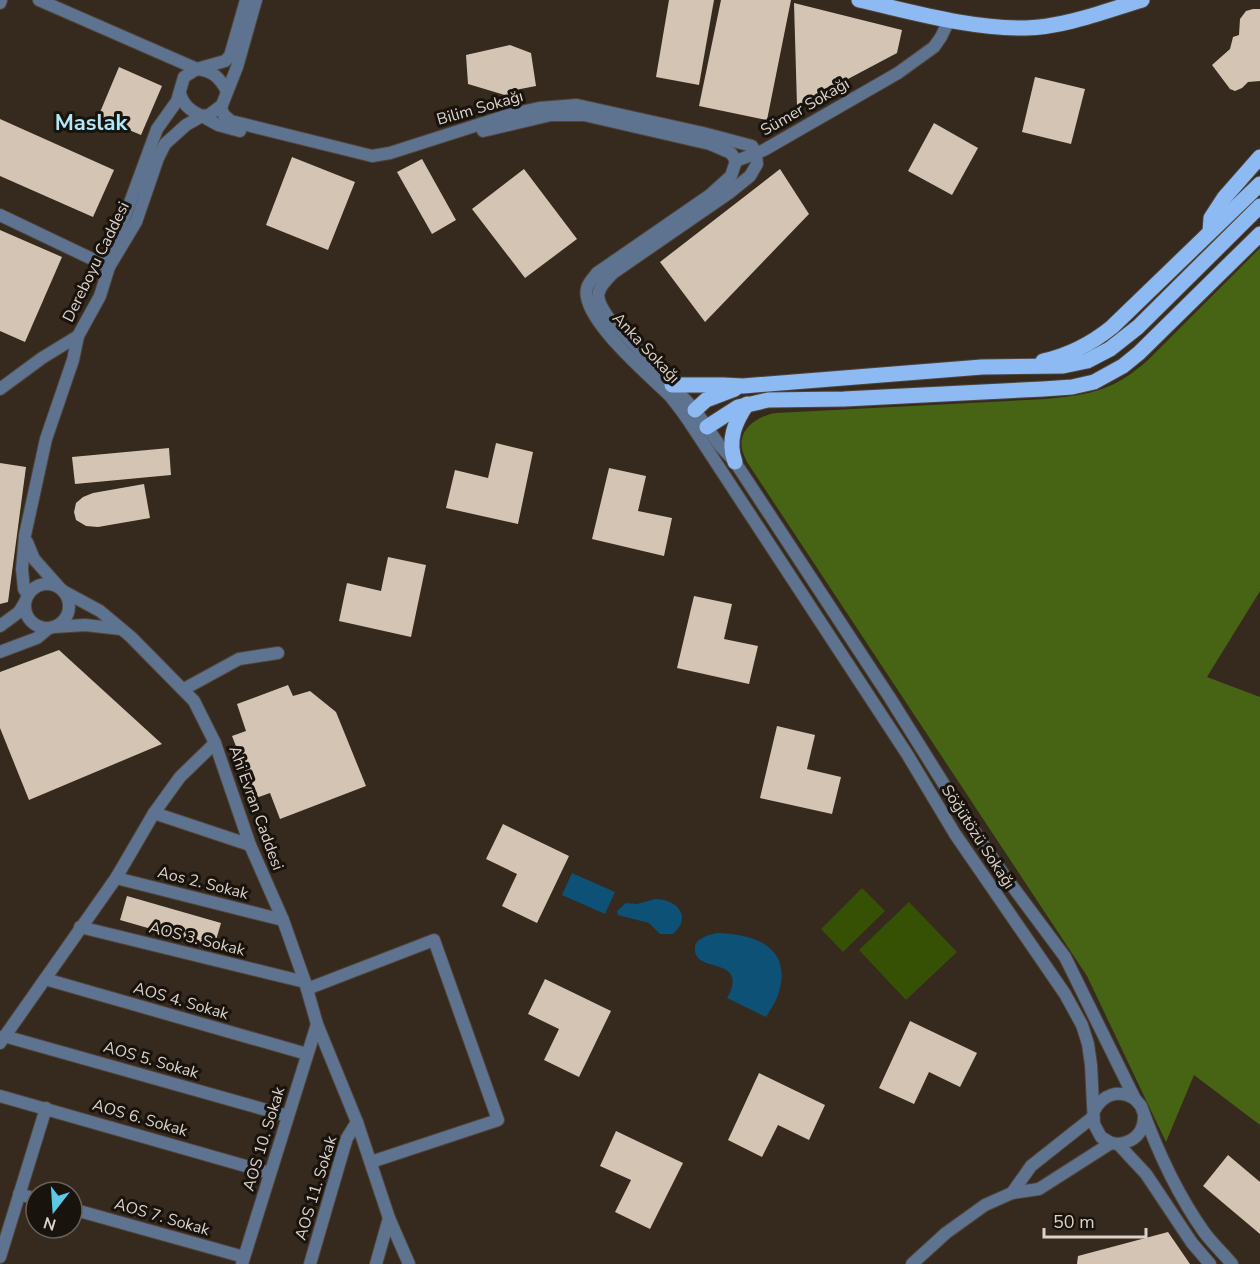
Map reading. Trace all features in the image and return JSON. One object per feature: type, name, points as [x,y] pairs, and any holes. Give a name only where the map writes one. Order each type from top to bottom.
[{"type":"main road","points":[[859,0],[950,20],[1028,28],[1058,23],[1142,0]]},
{"type":"main road","points":[[1210,232],[1211,218],[1224,198],[1260,157]]},
{"type":"main road","points":[[1029,365],[1077,350],[1097,339],[1132,309],[1260,184]]},
{"type":"main road","points":[[672,385],[743,387],[1029,365],[1074,365],[1110,349],[1150,316],[1260,206]]},
{"type":"main road","points":[[698,421],[730,412],[747,404],[768,400],[844,399],[1043,389],[1072,387],[1094,382],[1112,374],[1139,353],[1260,234]]},
{"type":"main road","points":[[698,421],[706,400],[743,387]]},
{"type":"main road","points":[[735,462],[731,445],[732,436],[735,425],[747,404]]},
{"type":"street","points":[[39,0],[197,69],[208,70],[215,74],[226,91]]},
{"type":"street","points":[[0,215],[110,267],[111,253],[158,129],[180,94],[184,77],[197,69],[225,61],[230,56],[246,0]]},
{"type":"street","points":[[222,105],[237,67],[256,0]]},
{"type":"street","name":"Sümer Sokağı","points":[[592,290],[750,176],[757,164],[756,154],[927,54],[942,37],[950,20]]},
{"type":"street","points":[[180,94],[189,109],[202,116]]},
{"type":"street","name":"Bilim Sokağı","points":[[222,105],[224,115],[231,121],[372,156],[390,153],[512,114],[539,108],[577,105],[746,143],[752,146],[756,154]]},
{"type":"street","name":"Dereboyu Caddesi","points":[[26,598],[22,569],[25,535],[46,439],[73,360],[78,336],[100,296],[110,267],[136,222],[165,144],[186,125],[202,116],[209,115],[222,105]]},
{"type":"street","name":"Bilim Sokağı","points":[[202,116],[218,125],[243,132],[377,163],[533,118],[565,114],[584,115],[710,144],[731,153],[736,161]]},
{"type":"street","points":[[592,290],[597,273],[710,195],[731,176],[736,161],[756,154]]},
{"type":"street","name":"Anka Sokağı","points":[[592,290],[608,316],[672,385],[698,421]]},
{"type":"street","name":"Anka Sokağı","points":[[592,290],[588,302],[597,319],[634,363],[683,412],[698,421]]},
{"type":"street","points":[[0,389],[42,358],[78,336]]},
{"type":"street","name":"Söğütözü Sokağı","points":[[698,421],[735,462],[890,698],[960,810],[1004,875],[1065,957],[1144,1114],[1184,1201],[1206,1234],[1232,1264]]},
{"type":"street","name":"Söğütözü Sokağı","points":[[698,421],[955,834],[1065,994],[1082,1025],[1088,1044],[1096,1131],[1101,1137],[1114,1144],[1146,1174],[1192,1243],[1210,1264]]},
{"type":"street","name":"Ahi Evran Caddesi","points":[[25,535],[34,559],[61,589],[100,611],[194,701],[215,743],[250,845],[283,920],[317,1024],[357,1122],[389,1218],[409,1264]]},
{"type":"street","points":[[0,626],[19,612],[26,598],[38,586],[44,584],[61,589],[69,604],[65,618],[37,638],[0,652]]},
{"type":"street","points":[[26,598],[27,615],[36,625],[51,627],[85,625],[121,629]]},
{"type":"street","points":[[184,689],[239,659],[278,653]]},
{"type":"street","points":[[2,1039],[116,878],[154,813],[180,777],[215,743]]},
{"type":"street","points":[[154,813],[250,845]]},
{"type":"street","name":"Aos 2. Sokak","points":[[116,878],[283,920]]},
{"type":"street","name":"AOS 3. Sokak","points":[[80,927],[306,986]]},
{"type":"street","points":[[306,986],[434,939],[498,1120],[371,1162]]},
{"type":"street","name":"AOS 4. Sokak","points":[[45,979],[307,1053]]},
{"type":"street","name":"AOS 10. Sokak","points":[[243,1261],[317,1024]]},
{"type":"street","name":"AOS 5. Sokak","points":[[2,1039],[288,1116]]},
{"type":"street","points":[[1012,1193],[1031,1167],[1094,1114],[1104,1098],[1120,1093],[1136,1099]]},
{"type":"street","name":"AOS 6. Sokak","points":[[0,1096],[270,1173]]},
{"type":"street","points":[[0,1257],[46,1108]]},
{"type":"street","points":[[912,1264],[946,1233],[985,1205],[1012,1193],[1039,1189],[1114,1144],[1132,1140],[1138,1135],[1144,1122],[1144,1114]]},
{"type":"street","name":"AOS 11. Sokak","points":[[310,1264],[347,1138],[357,1122]]},
{"type":"street","points":[[19,1194],[24,1195]]},
{"type":"street","name":"AOS 7. Sokak","points":[[84,1213],[243,1261]]},
{"type":"street","points":[[376,1264],[389,1218]]},
{"type":"green space","points":[[1260,248],[1260,591],[1207,677],[1260,697],[1260,1125],[1194,1075],[1166,1142],[1087,976],[747,462],[742,451],[742,441],[743,434],[752,424],[763,416],[776,413],[1047,399],[1090,393],[1113,385],[1148,360]]},
{"type":"green space","points":[[862,888],[885,911],[843,952],[821,929]]},
{"type":"green space","points":[[909,902],[957,952],[906,1000],[859,950]]},
{"type":"water","points":[[572,873],[615,892],[605,914],[562,895]]},
{"type":"water","points":[[655,899],[670,902],[680,910],[682,921],[673,934],[660,934],[649,923],[618,915],[617,911],[626,903],[637,904]]},
{"type":"water","points":[[717,933],[744,936],[756,940],[775,953],[782,976],[778,995],[766,1017],[727,998],[733,984],[731,975],[723,968],[699,959],[696,954],[697,942]]},
{"type":"building","points":[[669,0],[714,0],[699,85],[656,77]]},
{"type":"building","points":[[721,0],[791,0],[767,120],[699,106]]},
{"type":"building","points":[[794,3],[902,30],[897,53],[797,106]]},
{"type":"building","points":[[1260,9],[1260,81],[1248,82],[1235,91],[1230,89],[1212,65],[1230,49],[1233,37],[1239,35],[1240,19],[1246,11]]},
{"type":"building","points":[[510,45],[531,53],[536,86],[510,91],[508,96],[468,84],[466,55]]},
{"type":"building","points":[[119,67],[162,86],[141,135],[98,117]]},
{"type":"building","points":[[1035,77],[1085,89],[1071,144],[1022,132]]},
{"type":"building","points":[[0,119],[114,170],[93,217],[0,176]]},
{"type":"building","points":[[934,123],[978,148],[952,195],[908,171]]},
{"type":"building","points":[[292,157],[355,182],[328,250],[266,225]]},
{"type":"building","points":[[422,159],[456,220],[432,234],[397,172]]},
{"type":"building","points":[[524,169],[577,239],[525,278],[472,209]]},
{"type":"building","points":[[780,169],[809,214],[705,322],[660,262]]},
{"type":"building","points":[[0,230],[62,257],[25,342],[0,331]]},
{"type":"building","points":[[496,443],[533,452],[518,524],[446,508],[455,470],[488,478]]},
{"type":"building","points":[[169,448],[171,475],[75,484],[72,457]]},
{"type":"building","points":[[0,463],[26,467],[8,602],[0,604]]},
{"type":"building","points":[[609,468],[646,476],[638,511],[672,518],[664,556],[592,539]]},
{"type":"building","points":[[144,484],[150,518],[98,527],[86,526],[76,520],[74,512],[76,503],[83,497],[93,493]]},
{"type":"building","points":[[388,557],[426,565],[411,637],[339,621],[347,583],[381,591]]},
{"type":"building","points":[[694,596],[732,604],[724,639],[758,646],[749,684],[677,668]]},
{"type":"building","points":[[59,650],[162,744],[29,800],[0,728],[0,672]]},
{"type":"building","points":[[288,685],[293,696],[310,691],[336,712],[366,786],[280,819],[270,793],[256,798],[232,736],[246,731],[237,704]]},
{"type":"building","points":[[777,726],[815,735],[807,769],[841,777],[832,814],[760,798]]},
{"type":"building","points":[[503,824],[569,856],[537,923],[502,906],[517,874],[486,859]]},
{"type":"building","points":[[127,896],[221,923],[214,947],[120,920]]},
{"type":"building","points":[[545,979],[611,1011],[579,1077],[544,1060],[559,1029],[528,1014]]},
{"type":"building","points":[[910,1021],[977,1053],[960,1087],[929,1072],[914,1104],[879,1088]]},
{"type":"building","points":[[759,1073],[825,1105],[809,1140],[778,1125],[762,1157],[728,1140]]},
{"type":"building","points":[[616,1131],[683,1163],[650,1229],[615,1212],[631,1180],[600,1166]]},
{"type":"building","points":[[1228,1155],[1260,1182],[1260,1234],[1203,1186]]},
{"type":"building","points":[[1168,1232],[1190,1264],[1077,1264],[1078,1256]]},
{"type":"district","name":"Maslak","points":[[91,123]]}]
